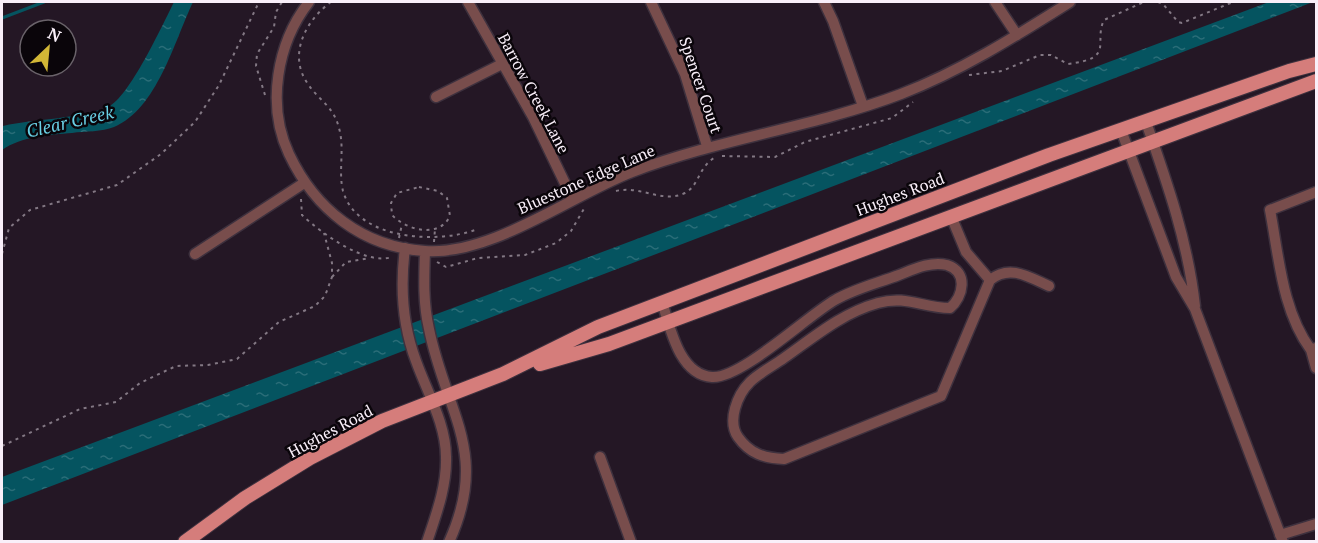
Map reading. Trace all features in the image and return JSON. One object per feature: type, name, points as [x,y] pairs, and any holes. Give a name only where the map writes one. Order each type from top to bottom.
[{"type":"main road","name":"Hughes Road","points":[[185,542],[245,498],[310,458],[382,421],[503,374],[598,327],[1049,154],[1289,71],[1317,64]]},
{"type":"main road","name":"Hughes Road","points":[[503,374],[609,344],[1317,81]]},
{"type":"street","name":"Bluestone Edge Lane","points":[[309,2],[298,17],[287,41],[279,69],[277,90],[282,133],[304,183],[324,207],[348,226],[383,243],[430,251],[468,246],[488,240],[621,176],[707,146],[863,106],[911,90],[960,67],[1070,2]]},
{"type":"street","name":"Barrow Creek Lane","points":[[468,2],[533,117],[573,200]]},
{"type":"street","name":"Spencer Court","points":[[651,2],[685,74],[707,146]]},
{"type":"street","points":[[824,2],[863,106]]},
{"type":"street","points":[[995,2],[1017,35]]},
{"type":"street","points":[[436,97],[502,64]]},
{"type":"street","points":[[1146,122],[1177,215],[1191,274],[1195,309]]},
{"type":"street","points":[[1121,130],[1176,277],[1195,309],[1282,538],[1317,524]]},
{"type":"street","points":[[195,254],[304,183]]},
{"type":"street","points":[[1317,192],[1269,210],[1289,305],[1299,335],[1314,349],[1317,368]]},
{"type":"street","points":[[951,216],[966,252],[990,280]]},
{"type":"street","points":[[402,248],[401,291],[404,320],[412,350],[442,430],[446,474],[427,542]]},
{"type":"street","points":[[430,251],[424,291],[428,321],[460,425],[466,453],[467,476],[462,510],[449,542]]},
{"type":"street","points":[[662,302],[685,362],[696,372],[712,377],[739,369],[836,299],[915,268],[938,263],[952,267],[962,279],[962,290],[958,301],[950,308],[934,308],[915,300],[896,299],[876,303],[838,319],[749,383],[734,409],[735,433],[746,448],[764,458],[784,459],[941,396],[990,280],[1000,273],[1014,271],[1049,286]]},
{"type":"street","points":[[600,457],[631,542]]},
{"type":"path","points":[[2,254],[9,228],[30,210],[117,185],[161,154],[195,122],[219,85],[259,2]]},
{"type":"path","points":[[331,2],[315,15],[303,35],[299,64],[308,84],[327,103],[339,128],[343,158],[342,188],[351,209],[368,221],[400,233],[435,237],[475,230]]},
{"type":"path","points":[[967,75],[1002,71],[1040,55],[1051,55],[1068,64],[1097,54],[1102,48],[1104,20],[1142,2]]},
{"type":"path","points":[[1158,2],[1164,4],[1178,22],[1182,23],[1233,2]]},
{"type":"path","points":[[609,193],[637,189],[667,197],[682,194],[693,186],[700,170],[717,157],[775,157],[805,142],[892,118],[918,99]]},
{"type":"path","points":[[304,183],[300,203],[302,215],[324,233],[371,258]]},
{"type":"path","points":[[419,187],[438,191],[447,198],[450,210],[448,220],[441,227],[427,230],[402,224],[392,215],[392,203],[397,193],[419,187]]},
{"type":"path","points":[[430,251],[436,261],[446,267],[478,258],[525,255],[565,238],[588,204]]},
{"type":"path","points":[[324,233],[331,254],[332,277]]},
{"type":"path","points":[[2,446],[80,409],[116,402],[140,383],[176,366],[208,365],[237,358],[279,322],[320,302],[332,277],[346,262],[392,257],[402,248]]},
{"type":"water","name":"Clear Creek","points":[[174,2],[193,2],[153,90],[142,106],[129,118],[109,129],[36,137],[10,145],[2,150],[3,126],[69,117],[108,107],[116,101],[126,90],[145,59]]},
{"type":"water","points":[[1269,2],[1313,2],[2,505],[2,477]]},
{"type":"waterway","points":[[2,18],[44,2]]}]
